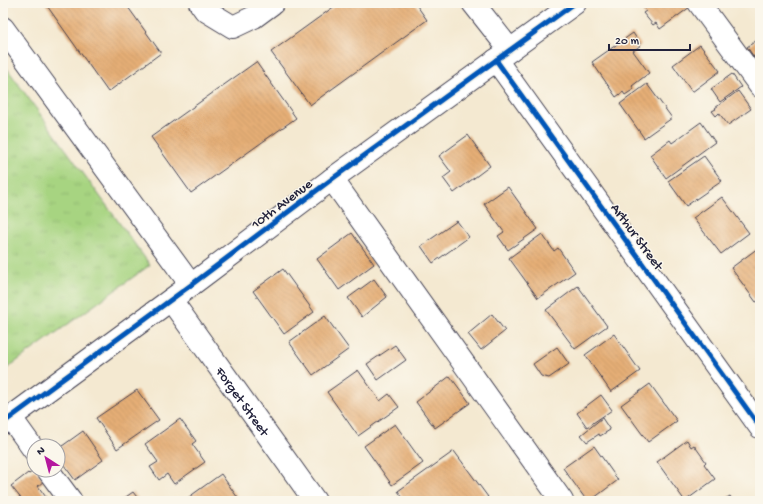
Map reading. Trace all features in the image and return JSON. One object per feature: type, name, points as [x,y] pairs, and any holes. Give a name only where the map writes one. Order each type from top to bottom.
[{"type":"street","points":[[200,3],[205,10],[233,27],[254,17],[273,3]]},
{"type":"street","name":"Arthur Street","points":[[473,3],[503,55],[760,427]]},
{"type":"street","name":"10th Avenue","points":[[7,421],[332,179],[575,3]]},
{"type":"street","points":[[699,3],[760,86]]},
{"type":"street","points":[[3,28],[191,285]]},
{"type":"street","points":[[332,179],[562,501]]},
{"type":"street","name":"Forget Street","points":[[171,300],[315,501]]},
{"type":"street","points":[[7,421],[26,441]]},
{"type":"street","points":[[54,478],[71,501]]},
{"type":"green space","points":[[3,63],[150,265],[3,371]]},
{"type":"building","points":[[45,3],[125,3],[161,53],[108,92]]},
{"type":"building","points":[[339,3],[415,3],[427,20],[310,105],[271,52]]},
{"type":"building","points":[[646,3],[687,3],[690,7],[660,29],[656,23],[653,25],[643,13],[646,11],[642,6]]},
{"type":"building","points":[[633,33],[641,45],[633,51],[649,73],[632,86],[634,89],[625,95],[623,92],[616,97],[592,62]]},
{"type":"building","points":[[760,38],[760,66],[747,47]]},
{"type":"building","points":[[700,45],[720,71],[692,92],[673,65]]},
{"type":"building","points":[[256,62],[296,118],[191,193],[151,137]]},
{"type":"building","points":[[732,74],[741,87],[720,102],[711,89]]},
{"type":"building","points":[[647,84],[672,118],[644,138],[620,104]]},
{"type":"building","points":[[738,91],[751,109],[728,125],[719,113],[716,116],[712,111]]},
{"type":"building","points":[[701,122],[715,142],[666,178],[650,155],[670,140],[672,143]]},
{"type":"building","points":[[468,135],[490,166],[454,193],[443,178],[451,172],[439,156]]},
{"type":"building","points":[[704,156],[722,181],[686,206],[668,181]]},
{"type":"building","points":[[508,187],[538,229],[508,250],[498,236],[504,232],[484,204]]},
{"type":"building","points":[[722,197],[749,233],[721,254],[693,218]]},
{"type":"building","points":[[457,221],[469,237],[433,263],[421,246]]},
{"type":"building","points":[[352,233],[374,264],[339,290],[317,259]]},
{"type":"building","points":[[542,234],[554,251],[558,248],[575,272],[538,298],[509,258]]},
{"type":"building","points":[[758,248],[760,250],[760,300],[756,302],[731,268]]},
{"type":"building","points":[[283,269],[314,312],[284,334],[253,291]]},
{"type":"building","points":[[374,279],[387,297],[362,317],[348,298]]},
{"type":"building","points":[[578,286],[607,326],[575,349],[546,310]]},
{"type":"building","points":[[492,314],[505,331],[481,350],[468,334]]},
{"type":"building","points":[[325,316],[349,349],[313,375],[289,342]]},
{"type":"building","points":[[614,334],[640,371],[611,392],[585,355]]},
{"type":"building","points":[[395,345],[406,360],[378,380],[367,364]]},
{"type":"building","points":[[557,347],[569,364],[549,378],[541,376],[533,364]]},
{"type":"building","points":[[358,370],[380,401],[389,394],[399,407],[358,436],[327,392]]},
{"type":"building","points":[[450,376],[470,403],[435,428],[416,402]]},
{"type":"building","points":[[650,384],[677,421],[648,442],[621,405]]},
{"type":"building","points":[[137,390],[159,420],[117,449],[96,418]]},
{"type":"building","points":[[601,395],[612,410],[587,427],[577,413]]},
{"type":"building","points":[[602,418],[610,430],[600,436],[599,434],[587,442],[581,435]]},
{"type":"building","points":[[180,419],[196,441],[192,444],[205,462],[174,484],[167,474],[159,480],[150,467],[158,462],[145,444]]},
{"type":"building","points":[[395,424],[423,463],[392,485],[364,446]]},
{"type":"building","points":[[83,431],[103,460],[75,480],[66,468],[66,443]]},
{"type":"building","points":[[687,440],[691,447],[694,445],[706,462],[704,464],[715,479],[685,501],[657,462]]},
{"type":"building","points":[[594,446],[618,480],[590,501],[587,501],[563,468]]},
{"type":"building","points":[[454,451],[488,497],[482,501],[405,501],[398,491]]},
{"type":"building","points":[[221,474],[240,501],[184,501],[189,497]]},
{"type":"building","points":[[26,475],[26,478],[42,478],[44,481],[38,486],[48,500],[23,501],[11,486]]},
{"type":"building","points":[[133,492],[140,501],[120,501]]},
{"type":"building","points":[[730,496],[733,501],[722,501]]},
{"type":"cycle path","points":[[3,423],[332,179],[575,3]]},
{"type":"cycle path","points":[[496,60],[760,427]]}]
